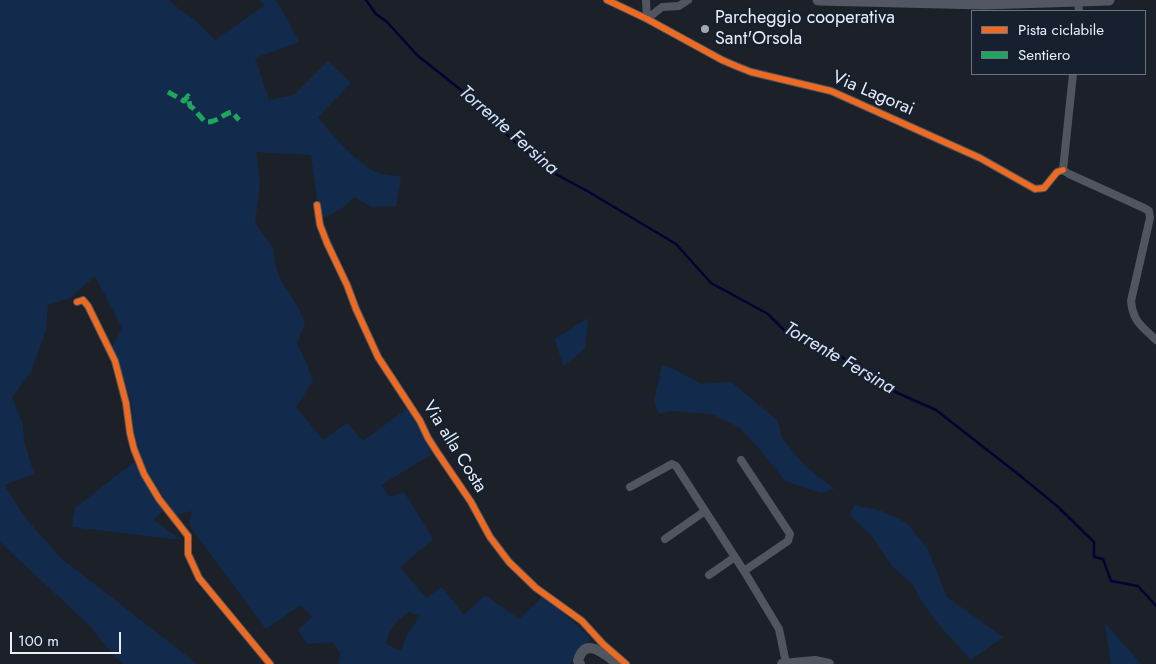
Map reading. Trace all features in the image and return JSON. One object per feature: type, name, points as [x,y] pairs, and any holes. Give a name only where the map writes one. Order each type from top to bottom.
[{"type":"main road","points":[[818,0],[984,2],[1079,6],[1109,0]]},
{"type":"street","name":"Via Lagorai","points":[[607,0],[736,66],[751,72],[831,91],[980,158],[1035,189],[1044,188],[1057,172],[1063,170]]},
{"type":"street","points":[[646,0],[647,19]]},
{"type":"street","points":[[647,19],[662,7],[680,6],[688,0]]},
{"type":"street","points":[[1073,75],[1063,170],[1149,211],[1150,218],[1131,301],[1132,313],[1156,340]]},
{"type":"street","name":"Via alla Costa","points":[[317,204],[320,225],[327,243],[378,357],[420,421],[428,438],[471,502],[490,537],[509,562],[536,588],[582,621],[603,644],[626,664]]},
{"type":"street","points":[[77,302],[83,300],[88,306],[115,361],[126,403],[134,449],[144,474],[159,499],[188,536],[188,554],[199,578],[270,664]]},
{"type":"street","points":[[741,460],[790,534],[788,541],[744,571]]},
{"type":"street","points":[[630,487],[672,464],[676,466],[779,629],[783,664],[815,661],[829,664]]},
{"type":"street","points":[[665,539],[705,511]]},
{"type":"street","points":[[709,575],[735,558]]},
{"type":"street","points":[[580,664],[578,661],[580,653],[587,648],[594,648],[618,664]]},
{"type":"shaded area","points":[[0,0],[169,0],[195,20],[215,40],[264,6],[260,0],[275,0],[299,42],[255,58],[269,100],[294,95],[328,61],[351,83],[318,117],[344,147],[366,166],[380,173],[401,177],[396,206],[371,207],[355,197],[342,208],[325,218],[319,212],[311,155],[256,152],[260,183],[255,223],[273,248],[275,264],[280,279],[298,307],[305,323],[297,343],[313,381],[296,407],[323,440],[347,423],[363,441],[409,407],[432,454],[381,485],[390,497],[404,492],[433,539],[400,567],[426,598],[442,587],[464,615],[485,595],[519,619],[544,595],[591,639],[571,664],[338,664],[340,653],[332,642],[307,644],[298,630],[312,617],[301,605],[266,629],[189,525],[192,511],[176,515],[154,484],[142,460],[134,439],[131,400],[119,376],[110,351],[122,328],[95,276],[70,298],[48,305],[46,330],[31,372],[12,398],[23,424],[24,441],[34,474],[4,485],[27,520],[61,558],[197,664],[124,664],[114,656],[89,625],[0,542]],"holes":[[[409,612],[420,616],[407,635],[401,651],[386,644],[391,629],[400,618]]]},
{"type":"shaded area","points":[[588,318],[585,349],[563,366],[555,339]]},
{"type":"shaded area","points":[[662,365],[674,369],[701,384],[731,382],[777,420],[783,440],[805,466],[834,489],[821,493],[785,481],[739,427],[712,414],[670,411],[659,414],[654,400]]},
{"type":"shaded area","points":[[134,462],[163,510],[154,520],[181,540],[72,527],[75,508]]},
{"type":"shaded area","points":[[854,505],[879,510],[907,523],[927,548],[947,597],[1003,637],[971,660],[939,625],[922,602],[913,585],[892,566],[871,535],[850,515]]},
{"type":"shaded area","points":[[1105,623],[1141,664],[1111,664]]},
{"type":"waterway","name":"Torrente Fersina","points":[[366,0],[376,14],[387,22],[417,55],[471,98],[510,138],[550,171],[676,244],[711,283],[768,314],[786,332],[836,353],[891,390],[936,410],[1057,506],[1094,542],[1094,557],[1103,559],[1111,581],[1138,586],[1156,606]]},
{"type":"marked path","points":[[168,92],[184,101],[188,96],[190,106],[205,122],[213,121],[232,112],[239,120]]},
{"type":"cycle path","points":[[607,0],[647,19],[722,60],[751,72],[831,91],[980,158],[1035,189],[1044,188],[1057,172],[1063,170]]},
{"type":"cycle path","points":[[317,205],[320,225],[327,243],[378,357],[420,421],[428,438],[471,502],[490,537],[509,562],[536,588],[582,621],[603,644],[626,664]]},
{"type":"cycle path","points":[[77,302],[83,300],[88,306],[115,361],[126,403],[134,449],[144,474],[159,499],[188,536],[188,554],[199,578],[270,664]]},
{"type":"place","name":"Parcheggio cooperativa Sant'Orsola","points":[[705,29]]}]
